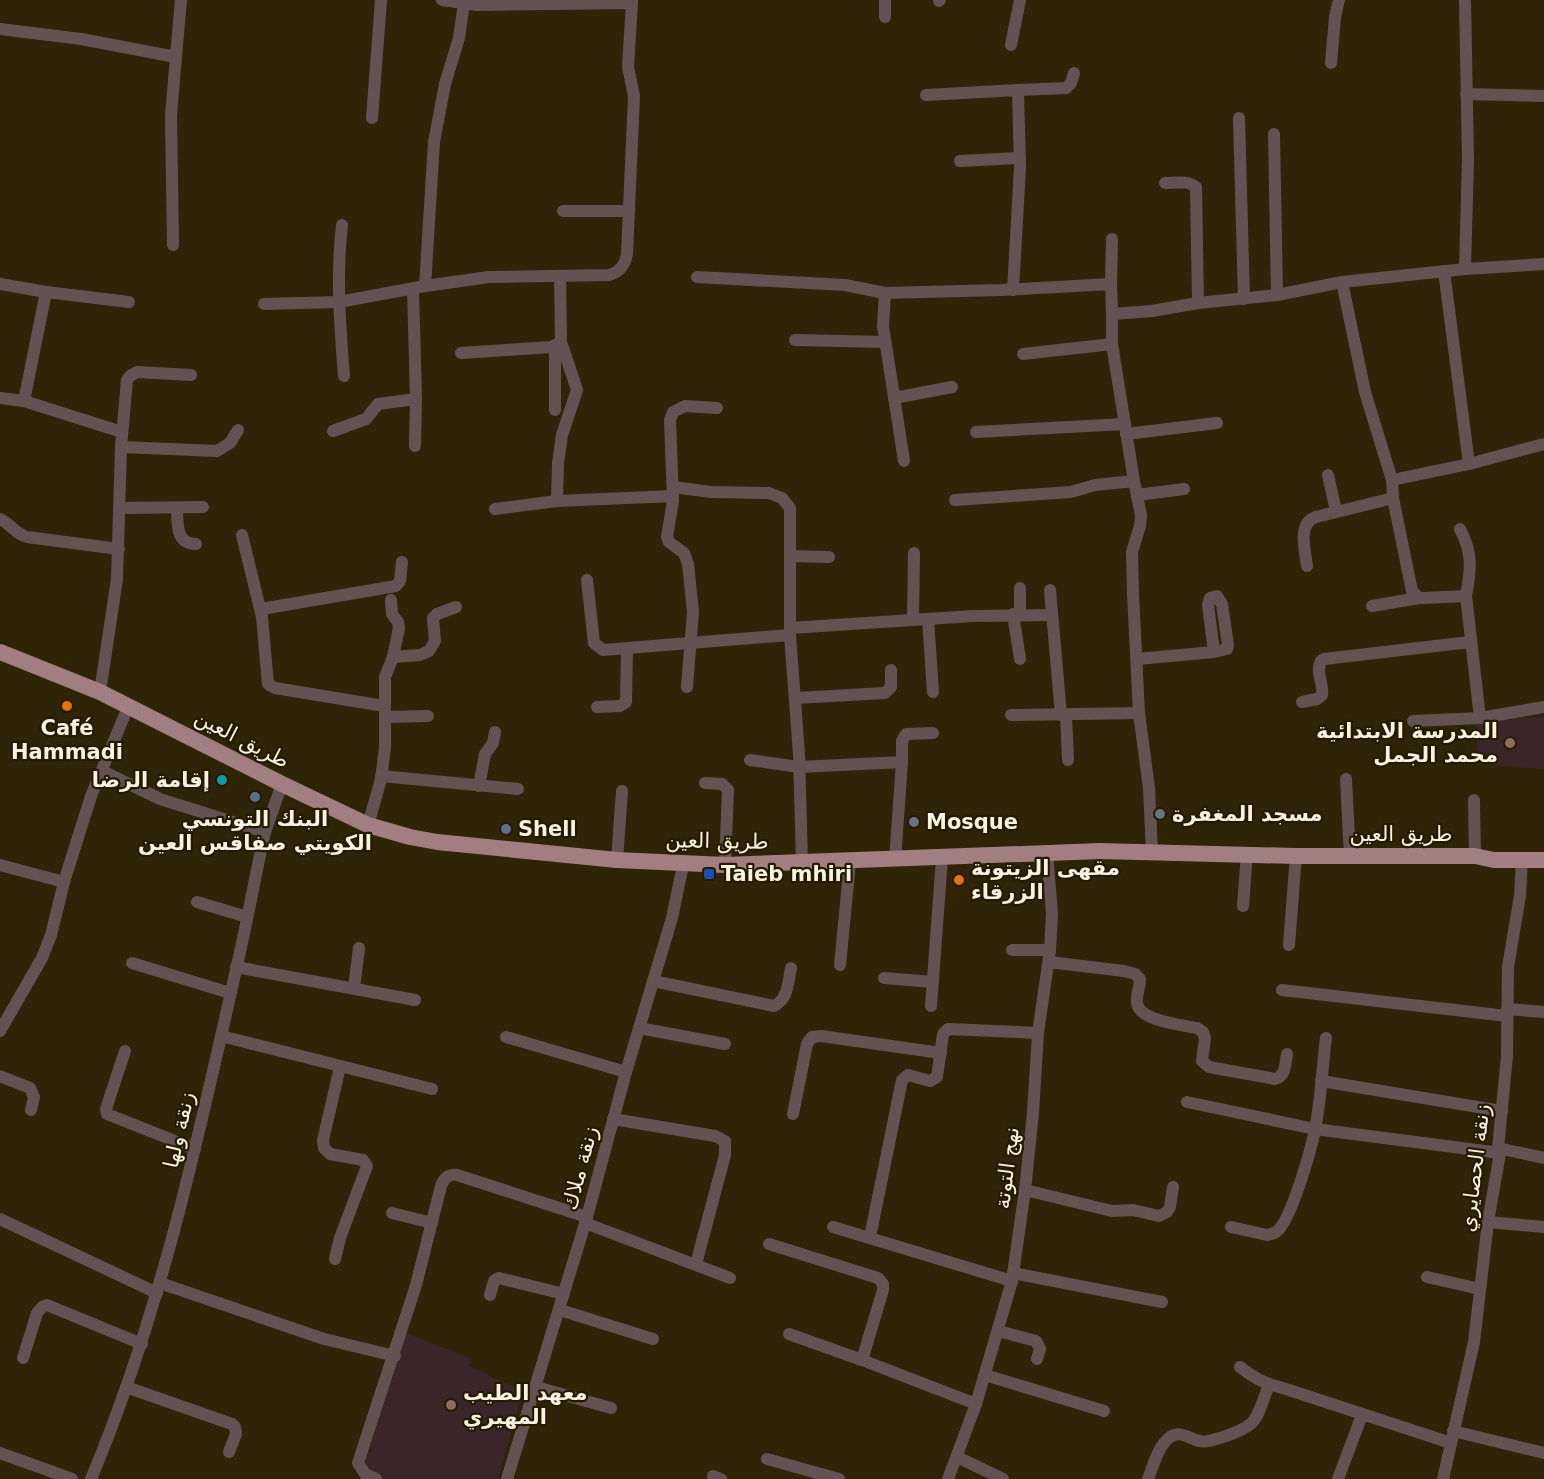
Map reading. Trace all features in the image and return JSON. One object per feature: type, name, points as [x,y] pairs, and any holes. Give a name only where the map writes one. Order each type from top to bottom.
[{"type":"main road","name":"طريق العين","points":[[0,652],[100,692],[368,825],[437,842],[617,860],[725,865],[1047,853],[1152,852],[1296,856],[1475,856],[1494,860],[1544,860]]},
{"type":"main road","name":"طريق العين","points":[[1475,856],[1494,850],[1544,850]]},
{"type":"street","points":[[173,245],[171,116],[181,0]]},
{"type":"street","points":[[372,118],[381,0]]},
{"type":"street","points":[[264,304],[339,302],[489,277],[609,275],[620,270],[625,263],[634,96],[628,67],[632,2],[477,5],[442,0]]},
{"type":"street","points":[[885,0],[885,17]]},
{"type":"street","points":[[1011,45],[1020,0]]},
{"type":"street","points":[[1331,63],[1335,17],[1339,0]]},
{"type":"street","points":[[1466,0],[1466,269]]},
{"type":"street","points":[[415,446],[419,288],[434,142],[445,84],[459,38],[464,3]]},
{"type":"street","points":[[0,28],[81,39],[176,57]]},
{"type":"street","points":[[926,95],[1066,88],[1071,84],[1074,73]]},
{"type":"street","points":[[1013,290],[1020,158],[1018,90]]},
{"type":"street","points":[[1466,94],[1544,96]]},
{"type":"street","points":[[1239,118],[1244,299]]},
{"type":"street","points":[[1274,134],[1277,295]]},
{"type":"street","points":[[960,160],[1020,158]]},
{"type":"street","points":[[1165,183],[1183,182],[1196,187],[1198,303]]},
{"type":"street","points":[[563,211],[629,211]]},
{"type":"street","points":[[342,225],[339,248],[339,302],[344,376]]},
{"type":"street","points":[[1112,239],[1112,344],[1141,520],[1132,552],[1139,713],[1149,788],[1152,852]]},
{"type":"street","points":[[1112,314],[1277,295],[1342,282],[1466,269],[1544,264]]},
{"type":"street","points":[[1444,271],[1469,464]]},
{"type":"street","points":[[555,410],[560,277]]},
{"type":"street","points":[[697,277],[845,285],[885,293],[1013,290],[1111,284]]},
{"type":"street","points":[[1342,282],[1365,392],[1392,480],[1412,591],[1419,598]]},
{"type":"street","points":[[0,284],[129,302]]},
{"type":"street","points":[[24,400],[46,292]]},
{"type":"street","points":[[885,293],[883,327],[904,461]]},
{"type":"street","points":[[795,340],[885,342]]},
{"type":"street","points":[[461,353],[558,344]]},
{"type":"street","points":[[557,501],[558,463],[562,435],[577,390],[558,344]]},
{"type":"street","points":[[1023,354],[1112,344]]},
{"type":"street","points":[[100,692],[116,588],[121,447],[127,380],[137,372],[191,375]]},
{"type":"street","points":[[894,398],[951,387]]},
{"type":"street","points":[[0,398],[24,400],[122,432]]},
{"type":"street","points":[[333,431],[366,419],[378,404],[416,399]]},
{"type":"street","points":[[687,687],[693,612],[688,564],[684,553],[669,542],[667,537],[673,492],[670,420],[673,412],[685,406],[717,408]]},
{"type":"street","points":[[976,432],[1126,429],[1216,423]]},
{"type":"street","points":[[121,447],[218,451],[230,443],[237,430]]},
{"type":"street","points":[[1392,480],[1469,464],[1544,444]]},
{"type":"street","points":[[1328,475],[1336,511]]},
{"type":"street","points":[[955,500],[1071,492],[1095,485],[1134,481]]},
{"type":"street","points":[[1137,495],[1184,489]]},
{"type":"street","points":[[495,509],[557,501],[673,492],[769,493],[788,503],[790,508],[790,631],[796,698],[802,863]]},
{"type":"street","points":[[1306,566],[1305,524],[1311,518],[1394,498]]},
{"type":"street","points":[[120,508],[203,507]]},
{"type":"street","points":[[177,508],[179,536],[185,542],[196,544]]},
{"type":"street","points":[[0,519],[22,536],[119,549]]},
{"type":"street","points":[[1460,529],[1470,552],[1466,596],[1480,718]]},
{"type":"street","points":[[243,535],[261,609],[269,686],[385,711],[428,716]]},
{"type":"street","points":[[913,620],[914,553]]},
{"type":"street","points":[[790,556],[829,558]]},
{"type":"street","points":[[261,609],[393,587],[400,581],[402,562]]},
{"type":"street","points":[[587,580],[593,637],[596,646],[603,651],[913,620],[1050,615]]},
{"type":"street","points":[[1020,588],[1017,615],[1020,659]]},
{"type":"street","points":[[1050,590],[1050,615],[1068,760]]},
{"type":"street","points":[[1372,606],[1419,598],[1466,596]]},
{"type":"street","points":[[368,825],[381,776],[385,747],[385,677],[393,657],[399,624],[392,614],[391,600]]},
{"type":"street","points":[[393,657],[420,655],[429,651],[435,641],[433,618],[437,614],[456,607]]},
{"type":"street","points":[[928,619],[933,692]]},
{"type":"street","points":[[1302,702],[1317,699],[1322,695],[1318,667],[1324,659],[1470,642]]},
{"type":"street","points":[[597,707],[620,706],[626,702],[627,649]]},
{"type":"street","points":[[1137,659],[1214,652]]},
{"type":"street","points":[[796,698],[885,693],[891,687],[891,670]]},
{"type":"street","points":[[0,1031],[42,958],[51,935],[64,882],[91,796],[128,707]]},
{"type":"street","points":[[1413,722],[1480,718],[1544,707]]},
{"type":"street","points":[[1011,715],[1139,713]]},
{"type":"street","points":[[479,786],[484,754],[493,743],[495,732]]},
{"type":"street","points":[[895,860],[902,741],[906,734],[933,733]]},
{"type":"street","points":[[750,760],[799,767],[902,762]]},
{"type":"street","points":[[102,771],[160,799],[265,832]]},
{"type":"street","points":[[381,776],[518,789]]},
{"type":"street","points":[[1346,779],[1350,856]]},
{"type":"street","points":[[705,783],[722,784],[728,790],[725,865]]},
{"type":"street","name":"زنقة ولها","points":[[91,1479],[109,1437],[142,1344],[158,1288],[195,1149],[265,832],[282,784]]},
{"type":"street","points":[[617,860],[622,791]]},
{"type":"street","points":[[1474,800],[1475,856]]},
{"type":"street","name":"نهج التوتة","points":[[948,1479],[976,1404],[1012,1277],[1025,1190],[1038,1033],[1049,956],[1052,914],[1047,853]]},
{"type":"street","points":[[1243,906],[1247,854]]},
{"type":"street","points":[[1289,945],[1296,856]]},
{"type":"street","points":[[931,1006],[942,858]]},
{"type":"street","name":"زنقة الحصايري","points":[[1443,1479],[1473,1342],[1499,1151],[1507,1056],[1508,967],[1520,896],[1522,860]]},
{"type":"street","points":[[840,965],[850,862]]},
{"type":"street","name":"زنقة ملاك","points":[[507,1479],[586,1220],[626,1072],[672,918],[683,864]]},
{"type":"street","points":[[0,865],[64,882]]},
{"type":"street","points":[[197,902],[247,916]]},
{"type":"street","points":[[354,988],[358,948]]},
{"type":"street","points":[[1012,950],[1135,974],[1140,979],[1138,1009],[1153,1018],[1197,1028],[1203,1032],[1205,1038],[1202,1061],[1209,1067],[1275,1080],[1279,1079],[1284,1072],[1287,1054]]},
{"type":"street","points":[[132,963],[230,993]]},
{"type":"street","points":[[236,967],[415,1000]]},
{"type":"street","points":[[653,981],[774,1006],[782,1002],[791,968]]},
{"type":"street","points":[[884,978],[933,982]]},
{"type":"street","points":[[1282,990],[1507,1012],[1544,1012]]},
{"type":"street","points":[[639,1028],[725,1044]]},
{"type":"street","points":[[870,1237],[902,1080],[908,1076],[930,1081],[935,1079],[939,1071],[943,1034],[948,1029],[1038,1033]]},
{"type":"street","points":[[221,1036],[432,1089]]},
{"type":"street","points":[[793,1114],[807,1044],[812,1037],[821,1036],[941,1053]]},
{"type":"street","points":[[506,1037],[626,1072]]},
{"type":"street","points":[[1230,1227],[1267,1235],[1277,1232],[1287,1217],[1315,1129],[1326,1038]]},
{"type":"street","points":[[125,1051],[106,1109],[107,1114],[195,1149]]},
{"type":"street","points":[[335,1259],[340,1238],[367,1166],[363,1160],[330,1154],[324,1148],[323,1140],[340,1066]]},
{"type":"street","points":[[0,1076],[30,1088],[34,1094],[31,1110]]},
{"type":"street","points":[[1321,1081],[1502,1111]]},
{"type":"street","points":[[1187,1102],[1315,1129],[1544,1158]]},
{"type":"street","points":[[613,1119],[715,1137],[725,1141],[725,1155],[696,1264]]},
{"type":"street","points":[[376,1479],[365,1474],[358,1463],[417,1285],[442,1183],[452,1174],[489,1184],[586,1220],[730,1278]]},
{"type":"street","points":[[1025,1190],[1112,1211],[1133,1210],[1159,1216],[1167,1212],[1170,1207],[1173,1187]]},
{"type":"street","points":[[392,1213],[432,1223]]},
{"type":"street","points":[[0,1220],[158,1288],[324,1340],[395,1356]]},
{"type":"street","points":[[1488,1222],[1544,1227]]},
{"type":"street","points":[[833,1227],[1012,1277],[1162,1302]]},
{"type":"street","points":[[769,1244],[882,1281],[883,1290],[862,1359]]},
{"type":"street","points":[[490,1295],[494,1281],[499,1278],[564,1294]]},
{"type":"street","points":[[1427,1278],[1480,1289]]},
{"type":"street","points":[[22,1358],[38,1313],[42,1307],[47,1305],[142,1344]]},
{"type":"street","points":[[560,1310],[653,1339]]},
{"type":"street","points":[[998,1331],[1036,1341],[1040,1349],[1037,1359]]},
{"type":"street","points":[[789,1334],[862,1359],[976,1404]]},
{"type":"street","points":[[1240,1368],[1269,1385],[1289,1389],[1362,1415],[1452,1437],[1544,1453]]},
{"type":"street","points":[[985,1375],[1104,1411]]},
{"type":"street","points":[[1148,1479],[1164,1443],[1172,1436],[1183,1434],[1206,1442],[1240,1431],[1252,1424],[1269,1385]]},
{"type":"street","points":[[126,1387],[232,1424],[236,1434],[229,1452]]},
{"type":"street","points":[[536,1387],[611,1408]]},
{"type":"street","points":[[1338,1479],[1362,1415]]},
{"type":"street","points":[[0,1453],[72,1479]]},
{"type":"street","points":[[957,1458],[1003,1479]]},
{"type":"street","points":[[767,1459],[839,1479]]},
{"type":"shaded area","name":"المدرسة الابتدائية محمد الجمل","points":[[1544,716],[1544,769],[1477,764],[1475,723]]},
{"type":"shaded area","name":"معهد الطيب المهيري","points":[[406,1333],[472,1359],[469,1366],[523,1391],[498,1479],[384,1479],[368,1473],[364,1464],[367,1453],[372,1451],[370,1447]]},
{"type":"place","name":"Café Hammadi","points":[[67,706]]},
{"type":"place","name":"المدرسة الابتدائية محمد الجمل","points":[[1510,743]]},
{"type":"place","name":"إقامة الرضا","points":[[222,780]]},
{"type":"place","name":"البنك التونسي الكويتي صفاقس العين","points":[[255,797]]},
{"type":"place","name":"مسجد المغفرة","points":[[1160,814]]},
{"type":"place","name":"Mosque","points":[[914,822]]},
{"type":"place","name":"Shell","points":[[506,829]]},
{"type":"place","name":"Taieb mhiri","points":[[709,874]]},
{"type":"place","name":"مقهى الزيتونة الزرقاء","points":[[959,880]]},
{"type":"place","name":"معهد الطيب المهيري","points":[[451,1405]]}]
